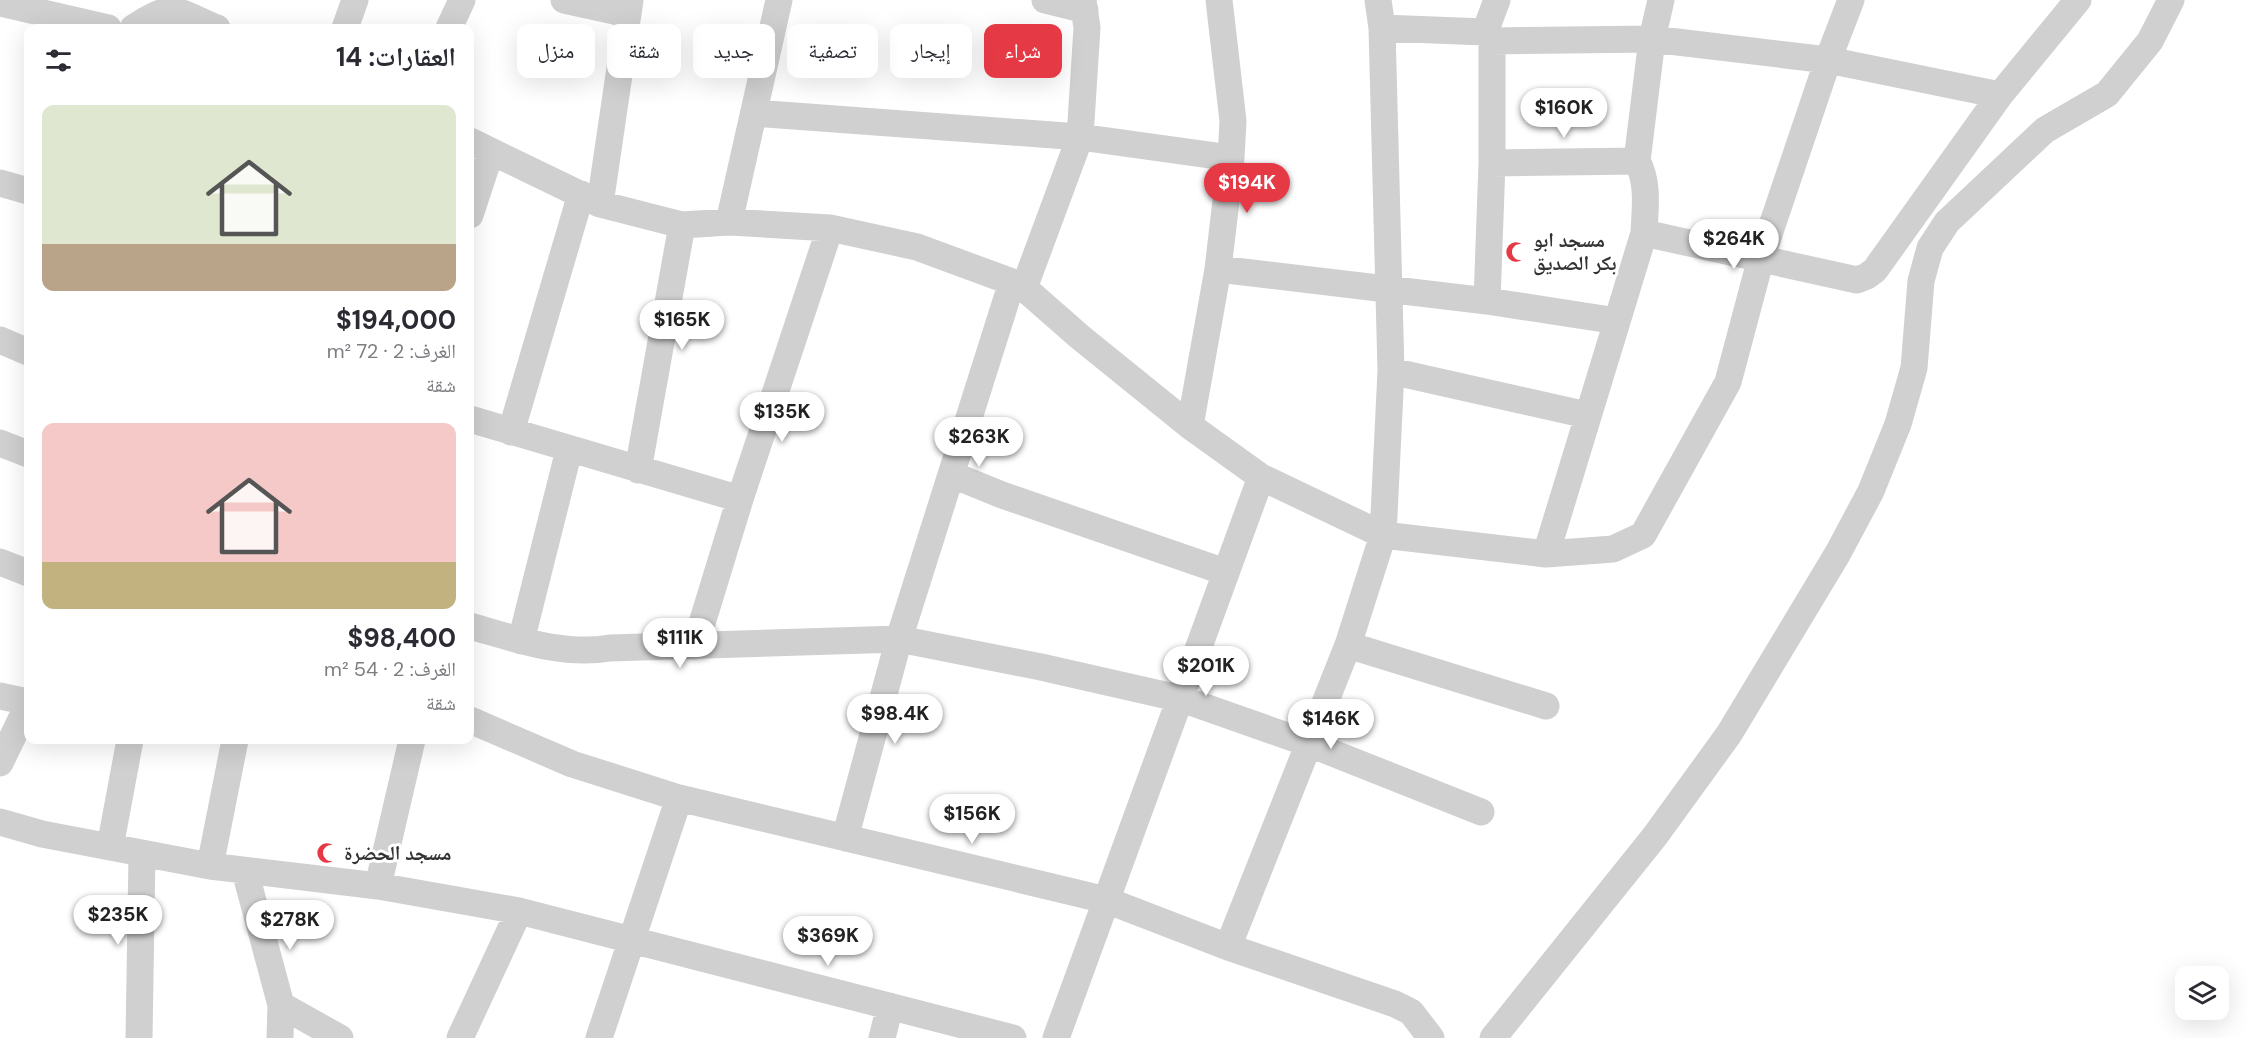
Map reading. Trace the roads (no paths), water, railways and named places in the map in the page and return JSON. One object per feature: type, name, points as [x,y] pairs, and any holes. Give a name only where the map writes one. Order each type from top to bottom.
[{"type":"street","points":[[346,24],[355,0]]},
{"type":"street","points":[[451,24],[462,0]]},
{"type":"street","points":[[511,432],[591,199],[629,7],[564,0]]},
{"type":"street","points":[[729,222],[779,0]]},
{"type":"street","points":[[845,838],[899,639],[953,475],[1018,285],[1080,137],[1087,28],[1084,5],[1045,0]]},
{"type":"street","points":[[1190,426],[1218,269],[1231,158],[1233,121],[1219,0]]},
{"type":"street","points":[[1228,947],[1348,645],[1383,535],[1391,371],[1387,291],[1382,28],[1378,0]]},
{"type":"street","points":[[1487,301],[1492,163],[1488,36],[1497,0]]},
{"type":"street","points":[[1546,554],[1644,233],[1645,195],[1641,168],[1637,161],[1652,39],[1661,0]]},
{"type":"street","points":[[474,187],[480,146],[591,199],[682,225],[729,222],[830,228],[916,247],[1018,285],[1190,426],[1261,477],[1383,535],[1546,554],[1613,549],[1643,535],[1728,382],[1761,258],[1828,60],[1851,0]]},
{"type":"street","points":[[1644,233],[1857,280],[1867,276],[1875,270],[2000,95],[2078,0]]},
{"type":"street","points":[[1493,1038],[1656,836],[1729,734],[1838,553],[1871,491],[1898,424],[1914,368],[1921,281],[1930,248],[1947,222],[2045,130],[2107,94],[2150,41],[2171,0]]},
{"type":"street","points":[[0,3],[62,9],[98,24]]},
{"type":"street","points":[[140,24],[165,9],[174,10],[207,24]]},
{"type":"street","points":[[1382,28],[1488,36],[1652,39],[1828,60],[2000,95]]},
{"type":"street","points":[[754,113],[1080,137],[1231,158]]},
{"type":"street","points":[[1492,163],[1637,161]]},
{"type":"street","points":[[0,183],[24,190]]},
{"type":"street","points":[[638,470],[682,225]]},
{"type":"street","points":[[695,646],[740,499],[830,228]]},
{"type":"street","points":[[1218,269],[1387,291],[1487,301],[1617,321]]},
{"type":"street","points":[[0,340],[24,350]]},
{"type":"street","points":[[1391,371],[1587,415]]},
{"type":"street","points":[[474,420],[740,499]]},
{"type":"street","points":[[0,443],[24,452]]},
{"type":"street","points":[[521,641],[569,450]]},
{"type":"street","points":[[953,475],[1002,495],[1225,572]]},
{"type":"street","points":[[1056,1038],[1182,699],[1225,572],[1261,477]]},
{"type":"street","points":[[0,562],[24,571]]},
{"type":"street","points":[[474,627],[567,651],[899,639],[1041,667],[1182,699],[1310,744],[1480,812]]},
{"type":"street","points":[[1348,645],[1546,706]]},
{"type":"street","points":[[0,696],[24,703]]},
{"type":"street","points":[[0,763],[24,712]]},
{"type":"street","points":[[474,722],[572,764],[680,798],[1106,900],[1228,947],[1395,1004],[1411,1012],[1431,1038]]},
{"type":"street","points":[[111,847],[129,744]]},
{"type":"street","points":[[210,866],[234,744]]},
{"type":"street","points":[[378,886],[411,744]]},
{"type":"street","points":[[598,1038],[680,798]]},
{"type":"street","points":[[0,822],[42,834],[210,866],[378,886],[519,911],[1013,1038]]},
{"type":"street","points":[[140,1038],[142,854]]},
{"type":"street","points":[[245,871],[281,1005],[280,1038]]},
{"type":"street","points":[[460,1038],[519,911]]},
{"type":"street","points":[[281,1005],[340,1038]]},
{"type":"street","points":[[882,1038],[890,1006]]},
{"type":"place","name":"مسجد ابو بكر الصديق","points":[[1516,252]]},
{"type":"place","name":"مسجد الحضرة","points":[[327,853]]}]
